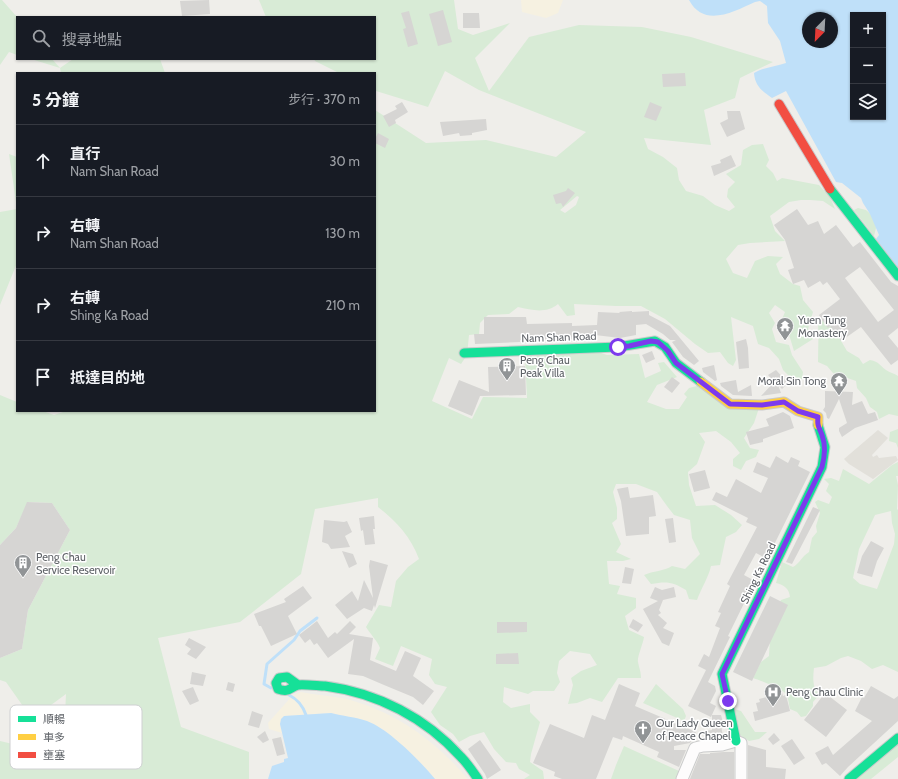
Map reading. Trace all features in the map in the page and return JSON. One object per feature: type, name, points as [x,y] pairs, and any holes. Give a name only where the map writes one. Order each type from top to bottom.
[{"type":"street","points":[[779,104],[826,184],[898,276]]},
{"type":"street","name":"Nam Shan Road","points":[[464,353],[618,347],[655,341],[665,348],[676,363],[730,404],[762,405],[784,402],[798,411],[818,417]]},
{"type":"street","name":"Shing Ka Road","points":[[736,741],[722,674],[822,467],[825,448],[822,436],[817,426],[818,417]]},
{"type":"street","points":[[298,685],[345,690],[368,695],[417,718],[447,742],[472,769],[478,779]]},
{"type":"street","points":[[849,779],[898,738]]},
{"type":"street","points":[[682,779],[696,748],[722,745],[736,741],[741,743],[741,779]]},
{"type":"shaded area","points":[[878,430],[888,438],[872,455],[873,457],[877,455],[879,458],[896,456],[898,460],[873,479],[849,464],[844,459]]},
{"type":"green space","points":[[0,0],[2,0],[16,16],[16,55],[9,52],[0,65]]},
{"type":"green space","points":[[259,0],[454,0],[458,29],[473,35],[510,23],[475,58],[489,91],[529,37],[579,25],[642,27],[691,37],[773,62],[740,78],[735,98],[704,110],[711,145],[644,138],[648,149],[663,157],[677,168],[679,180],[686,191],[703,196],[715,205],[729,211],[735,207],[727,197],[728,189],[735,182],[726,174],[741,165],[743,150],[752,145],[763,144],[769,160],[766,166],[773,173],[777,181],[782,178],[819,185],[830,197],[835,209],[823,201],[801,200],[789,202],[770,216],[775,231],[785,241],[738,245],[726,259],[733,273],[747,278],[755,261],[768,256],[783,257],[776,264],[780,274],[793,284],[800,286],[803,300],[813,312],[808,329],[813,339],[794,351],[787,328],[782,319],[785,312],[775,305],[769,313],[775,323],[772,329],[776,342],[789,345],[792,355],[803,372],[802,379],[793,380],[783,370],[779,359],[769,348],[758,344],[753,326],[731,317],[736,360],[733,366],[728,363],[720,352],[708,353],[665,319],[641,306],[574,304],[575,315],[567,316],[558,304],[544,310],[518,307],[509,314],[488,315],[480,323],[479,334],[469,335],[467,355],[461,364],[449,358],[432,401],[472,419],[483,397],[527,398],[525,358],[529,353],[595,351],[607,355],[639,354],[645,378],[661,371],[658,363],[664,362],[677,377],[657,385],[647,402],[666,409],[679,409],[687,397],[684,394],[689,388],[701,385],[711,394],[760,405],[754,423],[744,438],[750,448],[759,450],[756,457],[746,461],[741,470],[733,466],[733,459],[740,453],[731,442],[716,431],[699,433],[705,442],[697,464],[688,472],[689,485],[696,506],[715,505],[731,515],[742,525],[736,532],[726,537],[720,565],[711,566],[697,600],[689,599],[686,590],[677,585],[666,582],[651,584],[644,575],[672,566],[685,569],[700,554],[692,538],[690,520],[674,515],[657,492],[636,484],[616,484],[613,492],[617,508],[617,519],[612,523],[621,544],[616,552],[631,559],[623,561],[607,561],[609,584],[620,586],[617,594],[636,598],[636,608],[625,616],[629,630],[644,637],[638,660],[641,678],[618,678],[602,702],[590,698],[577,703],[568,704],[573,685],[571,678],[581,671],[597,665],[590,654],[570,651],[559,661],[557,673],[560,682],[554,691],[533,691],[528,694],[504,687],[503,702],[511,708],[530,704],[530,712],[540,722],[530,762],[543,771],[544,779],[524,779],[530,775],[519,769],[516,763],[506,762],[494,749],[484,732],[470,736],[459,742],[453,734],[440,725],[431,712],[447,687],[435,684],[429,675],[432,659],[401,646],[393,666],[375,659],[380,648],[366,627],[379,605],[391,607],[396,581],[408,567],[419,559],[412,544],[402,530],[378,507],[378,498],[315,509],[301,574],[240,622],[158,638],[181,727],[249,752],[249,779],[0,779],[0,741],[10,743],[10,769],[142,769],[142,705],[65,705],[66,694],[51,705],[22,705],[6,682],[0,680],[0,658],[22,649],[28,610],[70,530],[52,503],[28,502],[16,528],[0,545],[0,395],[16,402],[16,412],[46,412],[54,415],[63,412],[376,412],[376,111],[426,143],[486,140],[556,157],[586,132],[479,90],[445,71],[428,107],[376,91],[376,72],[337,72],[315,61],[376,60],[376,16],[266,16]],"holes":[[[577,196],[579,197],[576,205],[565,213],[560,210]]]},
{"type":"green space","points":[[34,60],[53,60],[60,68]]},
{"type":"green space","points":[[72,60],[160,60],[165,72],[61,72],[60,68]]},
{"type":"green space","points":[[9,154],[16,157],[16,202]]},
{"type":"green space","points":[[858,208],[866,210],[875,218],[876,228],[874,236],[854,210]]},
{"type":"green space","points":[[16,209],[16,265],[0,305],[0,212]]},
{"type":"green space","points":[[822,320],[827,326],[833,327],[847,351],[859,358],[863,364],[870,360],[873,361],[898,376],[898,416],[889,414],[879,419],[877,412],[870,407],[866,398],[857,388],[856,381],[833,373],[827,366],[818,362],[818,324]]},
{"type":"green space","points":[[898,429],[898,448],[896,443],[889,441],[890,432]]},
{"type":"green space","points":[[898,462],[898,476],[896,476],[898,485],[898,672],[883,665],[872,669],[861,661],[848,656],[826,666],[814,668],[814,685],[819,695],[813,702],[813,706],[806,716],[801,717],[797,712],[790,709],[786,694],[784,692],[753,678],[761,662],[769,656],[775,613],[781,600],[790,597],[789,591],[786,587],[776,583],[782,562],[793,567],[809,552],[812,538],[817,532],[816,526],[820,513],[815,502],[818,500],[829,504],[832,497],[826,491],[829,484],[824,479],[831,478],[839,481],[843,469],[869,484],[892,465]],"holes":[[[891,511],[895,534],[894,544],[877,589],[860,584],[853,578],[859,549],[875,515]]]},
{"type":"green space","points":[[656,684],[683,709],[686,716],[684,721],[643,703]]},
{"type":"green space","points":[[734,709],[741,711],[755,732],[767,732],[759,739],[749,741],[740,735]]},
{"type":"green space","points":[[898,743],[898,757],[871,779],[857,779]]},
{"type":"green space","points":[[624,746],[679,771],[676,779],[611,779]]},
{"type":"sand","points":[[521,0],[563,0],[558,13],[546,18],[522,12]]},
{"type":"sand","points":[[301,692],[347,699],[383,712],[399,720],[428,740],[468,779],[435,779],[423,765],[384,730],[366,721],[331,713],[284,716],[280,724],[282,733],[269,729],[268,723],[292,696]]},
{"type":"water","points":[[689,0],[898,0],[898,268],[876,239],[879,235],[861,198],[842,183],[836,182],[786,91],[772,98],[757,85],[754,73],[762,69],[786,63],[780,41],[768,23],[767,6],[760,1],[728,13],[711,16],[703,14],[695,9]]},
{"type":"water","points":[[331,713],[367,721],[376,725],[404,746],[435,779],[268,779],[272,766],[284,762],[284,759],[288,758],[280,724],[281,719],[284,716]]},
{"type":"building","points":[[209,0],[210,14],[182,16],[180,1]]},
{"type":"building","points":[[443,10],[452,42],[438,46],[429,14]]},
{"type":"building","points":[[409,11],[418,44],[408,47],[403,29],[406,28],[401,13]]},
{"type":"building","points":[[463,13],[479,13],[480,28],[463,28]]},
{"type":"building","points":[[685,73],[686,86],[663,87],[662,74]]},
{"type":"building","points":[[402,102],[408,112],[395,120],[396,123],[389,127],[383,116],[397,109],[395,106]]},
{"type":"building","points":[[650,102],[662,107],[656,121],[644,117]]},
{"type":"building","points":[[727,111],[740,111],[745,129],[727,137],[720,123],[728,119]]},
{"type":"building","points":[[486,119],[487,130],[472,133],[472,135],[460,136],[459,133],[443,136],[440,122]]},
{"type":"building","points":[[378,133],[389,139],[385,148],[376,144],[376,137]]},
{"type":"building","points":[[731,155],[736,166],[714,176],[711,166],[721,163],[720,160]]},
{"type":"building","points":[[568,188],[575,193],[563,207],[561,203],[556,204],[553,195],[566,191]]},
{"type":"building","points":[[797,209],[808,225],[818,221],[824,234],[836,225],[853,247],[860,242],[891,282],[898,286],[898,328],[888,336],[898,348],[898,360],[891,365],[861,327],[841,341],[830,326],[828,328],[819,315],[840,299],[827,282],[823,285],[820,281],[808,288],[804,280],[793,284],[788,270],[794,268],[785,240],[774,225]],"holes":[[[860,267],[894,310],[878,322],[845,278]]]},
{"type":"building","points":[[649,311],[649,315],[670,326],[699,361],[694,365],[683,357],[672,342],[676,340],[670,340],[646,324],[636,325],[636,335],[620,338],[595,335],[595,339],[520,340],[520,342],[475,344],[474,334],[484,334],[484,317],[526,317],[527,324],[572,323],[572,326],[597,325],[598,312],[620,313],[619,312]]},
{"type":"building","points":[[746,339],[749,368],[739,369],[736,342]]},
{"type":"building","points":[[652,351],[655,359],[646,363],[642,355]]},
{"type":"building","points":[[714,365],[717,380],[715,381],[703,372],[702,368]]},
{"type":"building","points":[[525,366],[526,395],[480,396],[472,416],[448,406],[459,380],[489,392],[488,367]]},
{"type":"building","points":[[776,370],[788,383],[782,389],[778,385],[781,393],[761,396],[774,382],[768,375]]},
{"type":"building","points":[[672,377],[680,383],[672,393],[664,387]]},
{"type":"building","points":[[736,380],[738,392],[751,385],[752,396],[733,395],[721,386],[720,383]]},
{"type":"building","points":[[825,391],[853,392],[852,405],[862,401],[868,414],[875,412],[878,420],[855,428],[842,437],[839,428],[847,423],[839,399],[829,419],[827,418],[826,413],[823,410],[825,407]]},
{"type":"building","points":[[783,412],[790,416],[794,428],[763,439],[763,442],[750,445],[746,432],[769,426],[766,419]]},
{"type":"building","points":[[776,456],[788,463],[791,457],[800,461],[798,466],[810,472],[767,559],[756,553],[744,575],[755,581],[728,636],[730,637],[708,682],[715,686],[716,691],[710,703],[716,706],[711,717],[688,706],[706,670],[698,666],[704,654],[709,657],[720,628],[715,626],[721,613],[718,612],[730,586],[727,584],[757,527],[746,522],[748,518],[712,500],[716,492],[727,497],[736,479],[761,493],[768,478],[753,472],[757,462],[770,468]]},
{"type":"building","points":[[705,470],[710,488],[694,492],[689,474]]},
{"type":"building","points":[[628,487],[630,498],[653,495],[656,516],[649,517],[649,534],[626,536],[621,501],[617,489]]},
{"type":"building","name":"Peng Chau Service Reservoir","points":[[27,502],[52,503],[70,530],[28,610],[22,649],[0,658],[0,545],[16,528]]},
{"type":"building","points":[[813,507],[820,510],[792,564],[786,562]]},
{"type":"building","points":[[374,516],[375,529],[373,529],[375,544],[365,545],[363,530],[361,531],[359,518]]},
{"type":"building","points":[[673,518],[676,542],[669,543],[665,519]]},
{"type":"building","points":[[324,520],[347,521],[352,532],[345,536],[350,547],[331,549],[328,544],[322,542]]},
{"type":"building","points":[[871,541],[884,548],[877,561],[872,577],[857,573],[862,556]]},
{"type":"building","points":[[342,551],[353,554],[357,564],[349,568]]},
{"type":"building","points":[[370,560],[388,565],[375,608],[374,605],[372,611],[364,608],[347,619],[335,605],[352,591],[358,601],[364,580],[373,598],[369,566]]},
{"type":"building","points":[[625,567],[634,569],[631,584],[622,583]]},
{"type":"building","points":[[303,586],[312,598],[288,616],[297,634],[271,646],[261,626],[259,626],[254,614],[286,602],[284,599]]},
{"type":"building","points":[[655,587],[662,590],[674,587],[676,597],[663,600],[659,610],[661,613],[658,615],[667,623],[663,628],[674,633],[669,646],[662,643],[643,609],[658,601],[650,598]]},
{"type":"building","points":[[770,596],[788,605],[752,681],[733,672]]},
{"type":"building","points":[[633,619],[643,625],[638,632],[629,627]]},
{"type":"building","points":[[317,621],[328,638],[335,632],[337,634],[350,621],[356,627],[349,634],[373,638],[370,660],[396,671],[405,651],[421,658],[413,676],[434,691],[423,705],[413,697],[363,676],[348,674],[354,639],[328,658],[317,643],[314,645],[310,639],[305,643],[299,635]]},
{"type":"building","points":[[497,622],[527,622],[527,632],[497,633]]},
{"type":"building","points":[[189,638],[206,647],[196,659],[187,654],[191,649],[185,645]]},
{"type":"building","points":[[518,653],[519,664],[496,664],[496,654]]},
{"type":"building","points":[[192,672],[206,675],[203,686],[190,684]]},
{"type":"building","points":[[228,682],[235,684],[233,692],[226,690]]},
{"type":"building","points":[[619,684],[640,693],[635,706],[696,732],[690,743],[674,746],[674,750],[686,750],[679,767],[657,757],[659,752],[623,736],[622,740],[613,737],[596,779],[562,779],[554,776],[555,772],[533,763],[550,724],[584,738],[592,715],[605,720]]},
{"type":"building","points":[[871,686],[894,699],[898,696],[898,721],[840,776],[826,763],[822,765],[815,753],[828,746],[833,755],[872,721],[855,711],[862,697],[864,698]]},
{"type":"building","points":[[193,687],[199,701],[190,705],[182,691]]},
{"type":"building","name":"Peng Chau Clinic","points":[[782,693],[783,696],[786,695],[790,711],[755,721],[753,712],[758,711],[756,703],[760,702],[759,699]]},
{"type":"building","points":[[825,693],[847,710],[826,737],[804,720]]},
{"type":"building","points":[[252,711],[263,715],[259,728],[248,725]]},
{"type":"building","points":[[712,715],[721,715],[724,726],[721,725],[723,737],[707,739],[706,731],[712,730]]},
{"type":"building","points":[[265,731],[269,740],[263,743],[257,737]]},
{"type":"building","points":[[774,733],[780,740],[773,745],[768,739]]},
{"type":"building","points":[[281,737],[285,754],[277,756],[272,739]]},
{"type":"building","points":[[792,739],[805,758],[794,765],[781,746]]},
{"type":"building","points":[[480,740],[501,770],[487,779],[468,749]]},
{"type":"building","points":[[748,745],[766,750],[766,767],[786,769],[785,779],[748,779]]},
{"type":"building","points":[[734,752],[734,779],[690,779],[700,754]]},
{"type":"waterway","points":[[271,688],[264,684],[267,664],[294,640],[300,631],[317,618]]},
{"type":"waterway","points":[[289,695],[299,703],[306,715]]},
{"type":"traffic: fast","points":[[830,189],[898,276]]},
{"type":"traffic: fast","points":[[464,353],[618,347],[655,341],[665,347],[676,363],[701,382]]},
{"type":"traffic: fast","points":[[736,741],[722,674],[822,467],[825,447],[818,425]]},
{"type":"traffic: fast","points":[[298,685],[287,677],[279,678],[276,683],[278,689],[284,690],[289,690],[298,685],[325,686],[345,689],[382,701],[400,710],[417,719],[447,743],[466,762],[478,779]]},
{"type":"traffic: fast","points":[[849,779],[898,738]]},
{"type":"traffic: slow","points":[[701,382],[730,404],[762,405],[784,402],[798,411],[818,417],[818,425]]},
{"type":"traffic: jam","points":[[779,104],[830,189]]},
{"type":"place","name":"Yuen Tung Monastery","points":[[785,341]]},
{"type":"place","name":"Peng Chau Peak Villa","points":[[507,381]]},
{"type":"place","name":"Moral Sin Tong","points":[[839,396]]},
{"type":"place","name":"Peng Chau Service Reservoir","points":[[23,578]]},
{"type":"place","name":"Peng Chau Clinic","points":[[773,707]]},
{"type":"place","name":"Our Lady Queen of Peace Chapel","points":[[643,744]]},
{"type":"route","points":[[618,347],[651,341],[658,342],[668,351],[676,363],[730,404],[762,405],[784,402],[798,411],[818,417],[817,426],[822,436],[825,448],[822,467],[722,674],[728,701]]}]
